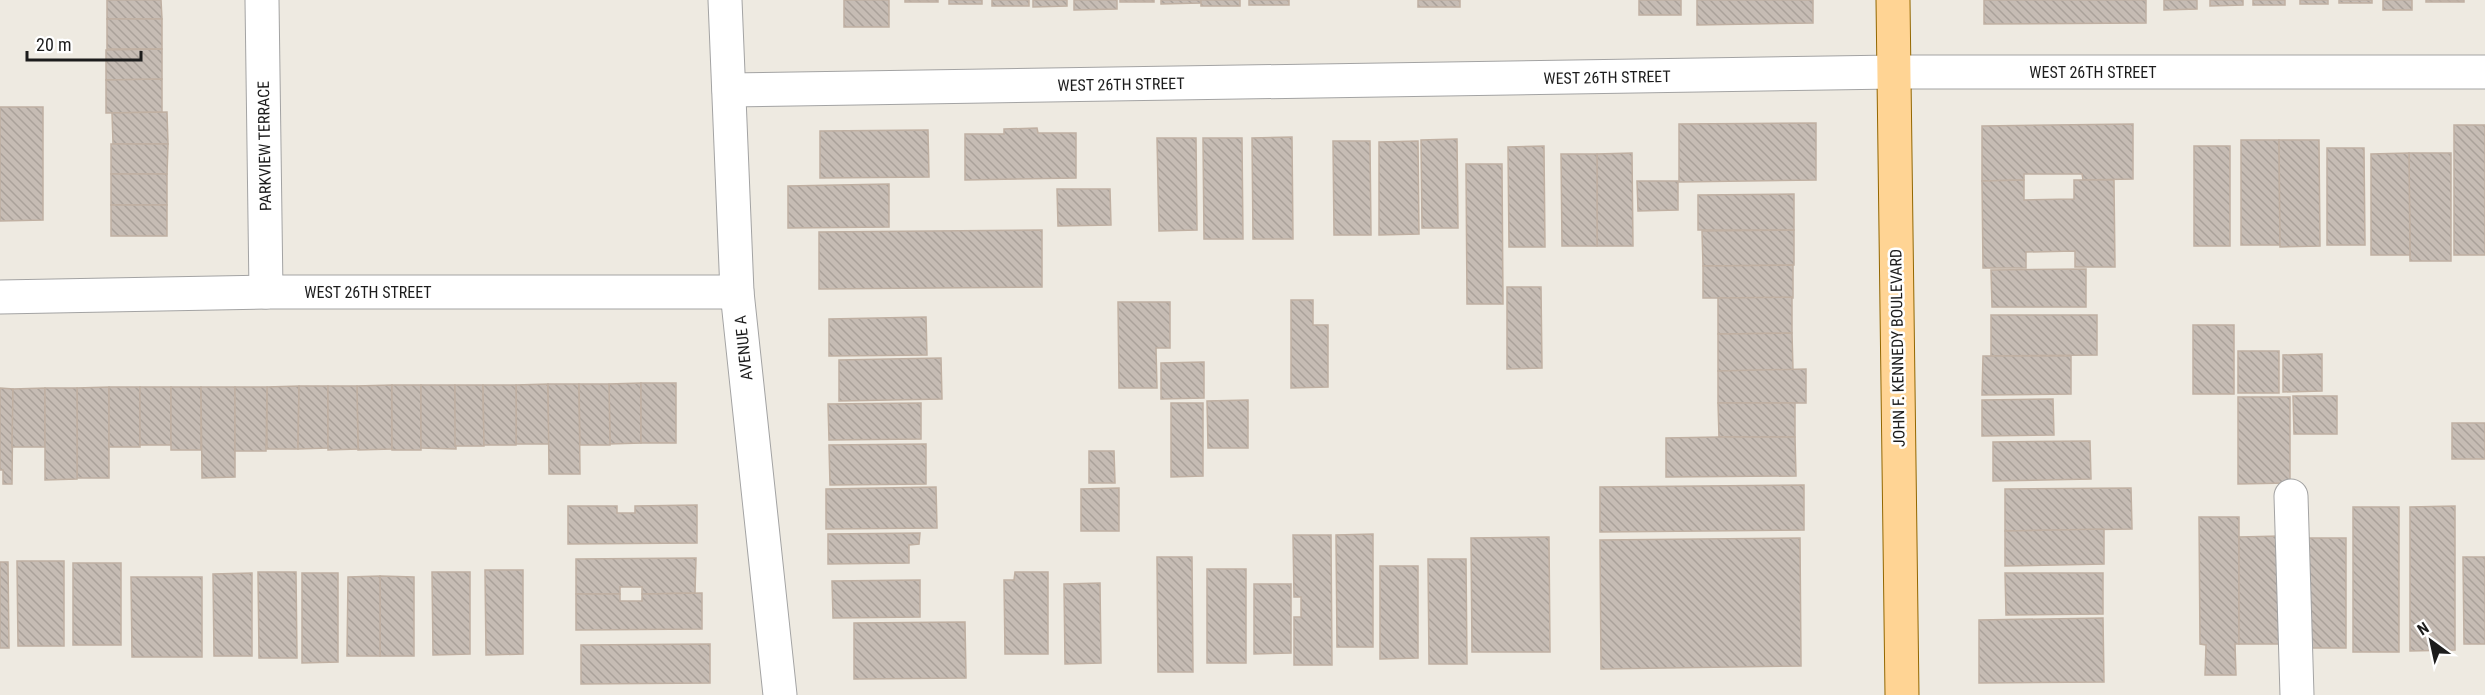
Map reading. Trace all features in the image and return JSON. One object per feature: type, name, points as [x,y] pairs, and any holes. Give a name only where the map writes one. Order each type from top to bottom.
[{"type":"main road","name":"JOHN F. KENNEDY BOULEVARD","points":[[1893,0],[1902,695]]},
{"type":"street","name":"PARKVIEW TERRACE","points":[[262,0],[266,292]]},
{"type":"street","name":"AVENUE A","points":[[725,0],[737,292],[780,695]]},
{"type":"street","name":"WEST 26TH STREET","points":[[729,90],[1894,72],[2485,72]]},
{"type":"street","name":"WEST 26TH STREET","points":[[0,297],[266,292],[737,292]]},
{"type":"street","points":[[2290,496],[2297,695]]},
{"type":"building","points":[[107,0],[161,0],[162,19],[107,19]]},
{"type":"building","points":[[844,0],[889,0],[889,27],[844,27]]},
{"type":"building","points":[[905,0],[938,0],[938,2],[905,2]]},
{"type":"building","points":[[949,0],[982,0],[982,4],[949,4]]},
{"type":"building","points":[[992,0],[1029,0],[1029,6],[992,6]]},
{"type":"building","points":[[1033,0],[1067,0],[1067,6],[1033,7]]},
{"type":"building","points":[[1074,0],[1117,0],[1117,9],[1074,10]]},
{"type":"building","points":[[1120,0],[1154,0],[1154,2],[1120,2]]},
{"type":"building","points":[[1161,0],[1201,0],[1201,3],[1161,4]]},
{"type":"building","points":[[1201,0],[1240,0],[1240,6],[1201,6]]},
{"type":"building","points":[[1249,0],[1289,0],[1289,5],[1249,5]]},
{"type":"building","points":[[1418,0],[1460,0],[1460,7],[1418,7]]},
{"type":"building","points":[[1639,0],[1681,0],[1681,15],[1639,15]]},
{"type":"building","points":[[1697,0],[1813,0],[1813,23],[1697,25]]},
{"type":"building","points":[[1984,0],[2146,0],[2146,23],[1984,24]]},
{"type":"building","points":[[2164,0],[2197,0],[2197,9],[2164,10]]},
{"type":"building","points":[[2210,0],[2243,0],[2243,5],[2210,6]]},
{"type":"building","points":[[2253,0],[2285,0],[2285,5],[2253,5]]},
{"type":"building","points":[[2300,0],[2328,0],[2328,4],[2300,4]]},
{"type":"building","points":[[2339,0],[2372,0],[2372,3],[2339,3]]},
{"type":"building","points":[[2383,0],[2412,0],[2412,10],[2383,10]]},
{"type":"building","points":[[2426,0],[2464,0],[2464,2],[2426,2]]},
{"type":"building","points":[[107,19],[162,19],[162,49],[107,49]]},
{"type":"building","points":[[162,49],[162,79],[106,80],[106,50]]},
{"type":"building","points":[[162,79],[162,112],[106,113],[106,80]]},
{"type":"building","points":[[0,107],[43,107],[43,220],[0,221]]},
{"type":"building","points":[[167,112],[168,144],[113,144],[112,113]]},
{"type":"building","points":[[1816,123],[1816,180],[1679,182],[1679,124]]},
{"type":"building","points":[[2133,124],[2133,179],[2083,180],[2082,174],[2024,174],[2024,180],[1982,181],[1982,126]]},
{"type":"building","points":[[2454,125],[2485,125],[2485,255],[2454,255]]},
{"type":"building","points":[[1037,128],[1038,133],[1076,133],[1076,178],[965,180],[965,134],[1004,134],[1004,129]]},
{"type":"building","points":[[928,130],[929,177],[820,178],[820,131]]},
{"type":"building","points":[[1292,137],[1293,239],[1253,239],[1252,138]]},
{"type":"building","points":[[1157,138],[1196,138],[1197,230],[1159,231]]},
{"type":"building","points":[[1203,138],[1242,138],[1243,239],[1204,239]]},
{"type":"building","points":[[1457,139],[1458,228],[1422,228],[1421,140]]},
{"type":"building","points":[[2241,140],[2279,140],[2280,245],[2241,245]]},
{"type":"building","points":[[2279,140],[2319,140],[2320,246],[2280,247]]},
{"type":"building","points":[[1333,141],[1370,141],[1371,235],[1334,235]]},
{"type":"building","points":[[1418,141],[1419,234],[1379,235],[1379,142]]},
{"type":"building","points":[[111,144],[168,144],[167,174],[111,174]]},
{"type":"building","points":[[1544,146],[1545,247],[1509,247],[1508,147]]},
{"type":"building","points":[[2194,146],[2230,146],[2230,246],[2194,246]]},
{"type":"building","points":[[2327,148],[2364,148],[2365,245],[2327,245]]},
{"type":"building","points":[[1632,153],[1633,246],[1597,246],[1597,154]]},
{"type":"building","points":[[2409,153],[2451,153],[2451,261],[2410,261]]},
{"type":"building","points":[[2409,153],[2410,255],[2371,255],[2371,154]]},
{"type":"building","points":[[1561,154],[1597,154],[1597,246],[1562,246]]},
{"type":"building","points":[[1466,164],[1502,164],[1503,304],[1467,304]]},
{"type":"building","points":[[111,174],[167,174],[167,205],[111,205]]},
{"type":"building","points":[[2024,180],[2024,200],[2074,199],[2074,180],[2114,180],[2115,267],[2075,267],[2075,251],[2026,252],[2026,268],[1983,268],[1982,181]]},
{"type":"building","points":[[1637,181],[1678,181],[1678,210],[1638,211]]},
{"type":"building","points":[[889,184],[889,227],[788,228],[788,186]]},
{"type":"building","points":[[1057,189],[1110,189],[1111,225],[1058,226]]},
{"type":"building","points":[[1794,194],[1794,230],[1698,230],[1698,195]]},
{"type":"building","points":[[111,205],[167,205],[167,236],[111,236]]},
{"type":"building","points":[[1042,230],[1042,287],[819,289],[819,232]]},
{"type":"building","points":[[1794,230],[1794,265],[1703,266],[1702,231]]},
{"type":"building","points":[[1793,265],[1793,298],[1703,298],[1703,266]]},
{"type":"building","points":[[2086,269],[2086,307],[1992,307],[1991,270]]},
{"type":"building","points":[[1507,287],[1541,287],[1542,368],[1507,369]]},
{"type":"building","points":[[1792,297],[1792,333],[1718,334],[1718,298]]},
{"type":"building","points":[[1291,300],[1313,300],[1313,325],[1328,325],[1328,387],[1291,388]]},
{"type":"building","points":[[1118,302],[1170,302],[1170,348],[1156,348],[1157,388],[1119,388]]},
{"type":"building","points":[[1991,315],[2097,315],[2097,355],[1991,356]]},
{"type":"building","points":[[926,317],[927,355],[829,356],[829,319]]},
{"type":"building","points":[[2193,325],[2234,325],[2234,394],[2193,394]]},
{"type":"building","points":[[1792,333],[1793,370],[1718,371],[1718,334]]},
{"type":"building","points":[[2238,351],[2279,351],[2279,393],[2238,393]]},
{"type":"building","points":[[2322,354],[2322,391],[2283,392],[2283,355]]},
{"type":"building","points":[[1983,356],[2071,356],[2071,394],[1982,395]]},
{"type":"building","points":[[941,358],[942,399],[839,401],[839,360]]},
{"type":"building","points":[[1204,362],[1204,398],[1161,399],[1161,363]]},
{"type":"building","points":[[1806,369],[1806,403],[1718,403],[1718,371]]},
{"type":"building","points":[[641,383],[641,443],[610,444],[609,384]]},
{"type":"building","points":[[641,383],[676,383],[676,443],[641,443]]},
{"type":"building","points":[[548,384],[549,444],[516,444],[516,385]]},
{"type":"building","points":[[548,384],[579,384],[580,474],[549,474]]},
{"type":"building","points":[[579,384],[609,384],[610,445],[580,445]]},
{"type":"building","points":[[392,385],[392,449],[358,450],[357,386]]},
{"type":"building","points":[[392,385],[421,385],[421,450],[392,450]]},
{"type":"building","points":[[421,385],[455,385],[456,449],[421,448]]},
{"type":"building","points":[[455,385],[483,385],[484,446],[455,446]]},
{"type":"building","points":[[483,385],[516,385],[516,445],[484,445]]},
{"type":"building","points":[[299,386],[298,449],[267,449],[267,387]]},
{"type":"building","points":[[299,386],[328,386],[328,448],[298,449]]},
{"type":"building","points":[[328,386],[357,386],[358,449],[328,450]]},
{"type":"building","points":[[109,387],[109,478],[77,478],[77,388]]},
{"type":"building","points":[[109,387],[140,387],[140,447],[109,447]]},
{"type":"building","points":[[140,387],[171,387],[171,445],[140,445]]},
{"type":"building","points":[[171,387],[201,387],[201,450],[171,450]]},
{"type":"building","points":[[201,387],[235,387],[235,477],[202,478]]},
{"type":"building","points":[[235,387],[267,387],[266,451],[235,451]]},
{"type":"building","points":[[0,388],[13,389],[12,484],[3,484],[3,470],[0,470]]},
{"type":"building","points":[[45,388],[45,447],[12,447],[13,389]]},
{"type":"building","points":[[45,388],[77,388],[77,479],[45,480]]},
{"type":"building","points":[[2293,396],[2337,396],[2337,434],[2294,434]]},
{"type":"building","points":[[2238,397],[2290,397],[2290,483],[2238,484]]},
{"type":"building","points":[[2053,399],[2054,435],[1982,436],[1982,400]]},
{"type":"building","points":[[1248,400],[1248,448],[1208,448],[1207,401]]},
{"type":"building","points":[[921,403],[921,439],[829,440],[828,404]]},
{"type":"building","points":[[1171,403],[1203,403],[1203,476],[1171,477]]},
{"type":"building","points":[[1718,403],[1795,403],[1795,437],[1719,437]]},
{"type":"building","points":[[2452,423],[2485,423],[2485,459],[2452,459]]},
{"type":"building","points":[[1795,437],[1796,476],[1666,477],[1666,438]]},
{"type":"building","points":[[2090,441],[2091,479],[1993,481],[1993,442]]},
{"type":"building","points":[[926,444],[926,484],[830,485],[829,445]]},
{"type":"building","points":[[1089,451],[1114,451],[1115,483],[1089,483]]},
{"type":"building","points":[[1804,485],[1804,530],[1600,532],[1600,487]]},
{"type":"building","points":[[936,487],[937,528],[826,529],[826,489]]},
{"type":"building","points":[[1119,488],[1119,531],[1081,531],[1081,489]]},
{"type":"building","points":[[2131,488],[2132,529],[2005,531],[2005,489]]},
{"type":"building","points":[[697,505],[697,543],[568,544],[568,506],[617,506],[617,513],[635,513],[635,506]]},
{"type":"building","points":[[2455,506],[2455,650],[2410,651],[2410,507]]},
{"type":"building","points":[[2353,507],[2399,507],[2399,652],[2353,652]]},
{"type":"building","points":[[2199,517],[2239,517],[2239,644],[2235,644],[2236,675],[2205,675],[2206,645],[2200,644]]},
{"type":"building","points":[[2104,529],[2104,564],[2005,566],[2005,531]]},
{"type":"building","points":[[920,533],[919,544],[909,545],[909,563],[828,564],[828,534]]},
{"type":"building","points":[[1373,534],[1373,647],[1337,647],[1336,535]]},
{"type":"building","points":[[1293,535],[1331,535],[1332,665],[1294,665],[1294,617],[1301,617],[1301,597],[1294,597]]},
{"type":"building","points":[[2281,536],[2281,644],[2239,644],[2239,537]]},
{"type":"building","points":[[1549,537],[1550,652],[1472,652],[1471,538]]},
{"type":"building","points":[[1800,538],[1801,666],[1601,669],[1600,540]]},
{"type":"building","points":[[2307,538],[2346,538],[2346,648],[2307,648]]},
{"type":"building","points":[[1157,557],[1192,557],[1193,672],[1158,672]]},
{"type":"building","points":[[2463,557],[2485,557],[2485,644],[2464,644]]},
{"type":"building","points":[[696,558],[695,593],[642,594],[642,587],[620,587],[620,594],[576,594],[576,559]]},
{"type":"building","points":[[1428,559],[1466,559],[1467,664],[1429,664]]},
{"type":"building","points":[[17,561],[64,561],[64,646],[18,646]]},
{"type":"building","points":[[0,562],[8,562],[9,648],[0,648]]},
{"type":"building","points":[[73,563],[121,563],[121,645],[73,645]]},
{"type":"building","points":[[1380,566],[1418,566],[1418,658],[1380,659]]},
{"type":"building","points":[[1207,569],[1246,569],[1246,663],[1207,663]]},
{"type":"building","points":[[485,570],[523,570],[523,654],[486,655]]},
{"type":"building","points":[[258,572],[296,572],[297,658],[259,658]]},
{"type":"building","points":[[432,572],[470,572],[470,654],[433,655]]},
{"type":"building","points":[[1015,572],[1048,572],[1048,654],[1005,654],[1004,580],[1014,580]]},
{"type":"building","points":[[252,573],[252,656],[214,656],[213,574]]},
{"type":"building","points":[[302,573],[338,573],[338,662],[302,663]]},
{"type":"building","points":[[2005,573],[2103,573],[2103,614],[2006,615]]},
{"type":"building","points":[[380,576],[414,577],[414,656],[380,656]]},
{"type":"building","points":[[380,576],[380,656],[347,656],[348,577]]},
{"type":"building","points":[[131,577],[202,577],[202,657],[132,657]]},
{"type":"building","points":[[920,580],[920,617],[833,618],[832,581]]},
{"type":"building","points":[[1100,583],[1101,663],[1065,664],[1064,584]]},
{"type":"building","points":[[1254,584],[1291,584],[1291,653],[1254,654]]},
{"type":"building","points":[[702,593],[702,629],[576,630],[576,594],[620,594],[620,601],[642,601],[642,594]]},
{"type":"building","points":[[2103,618],[2104,682],[1979,683],[1979,620]]},
{"type":"building","points":[[965,622],[966,678],[854,679],[854,623]]},
{"type":"building","points":[[710,644],[710,683],[581,684],[581,645]]}]
